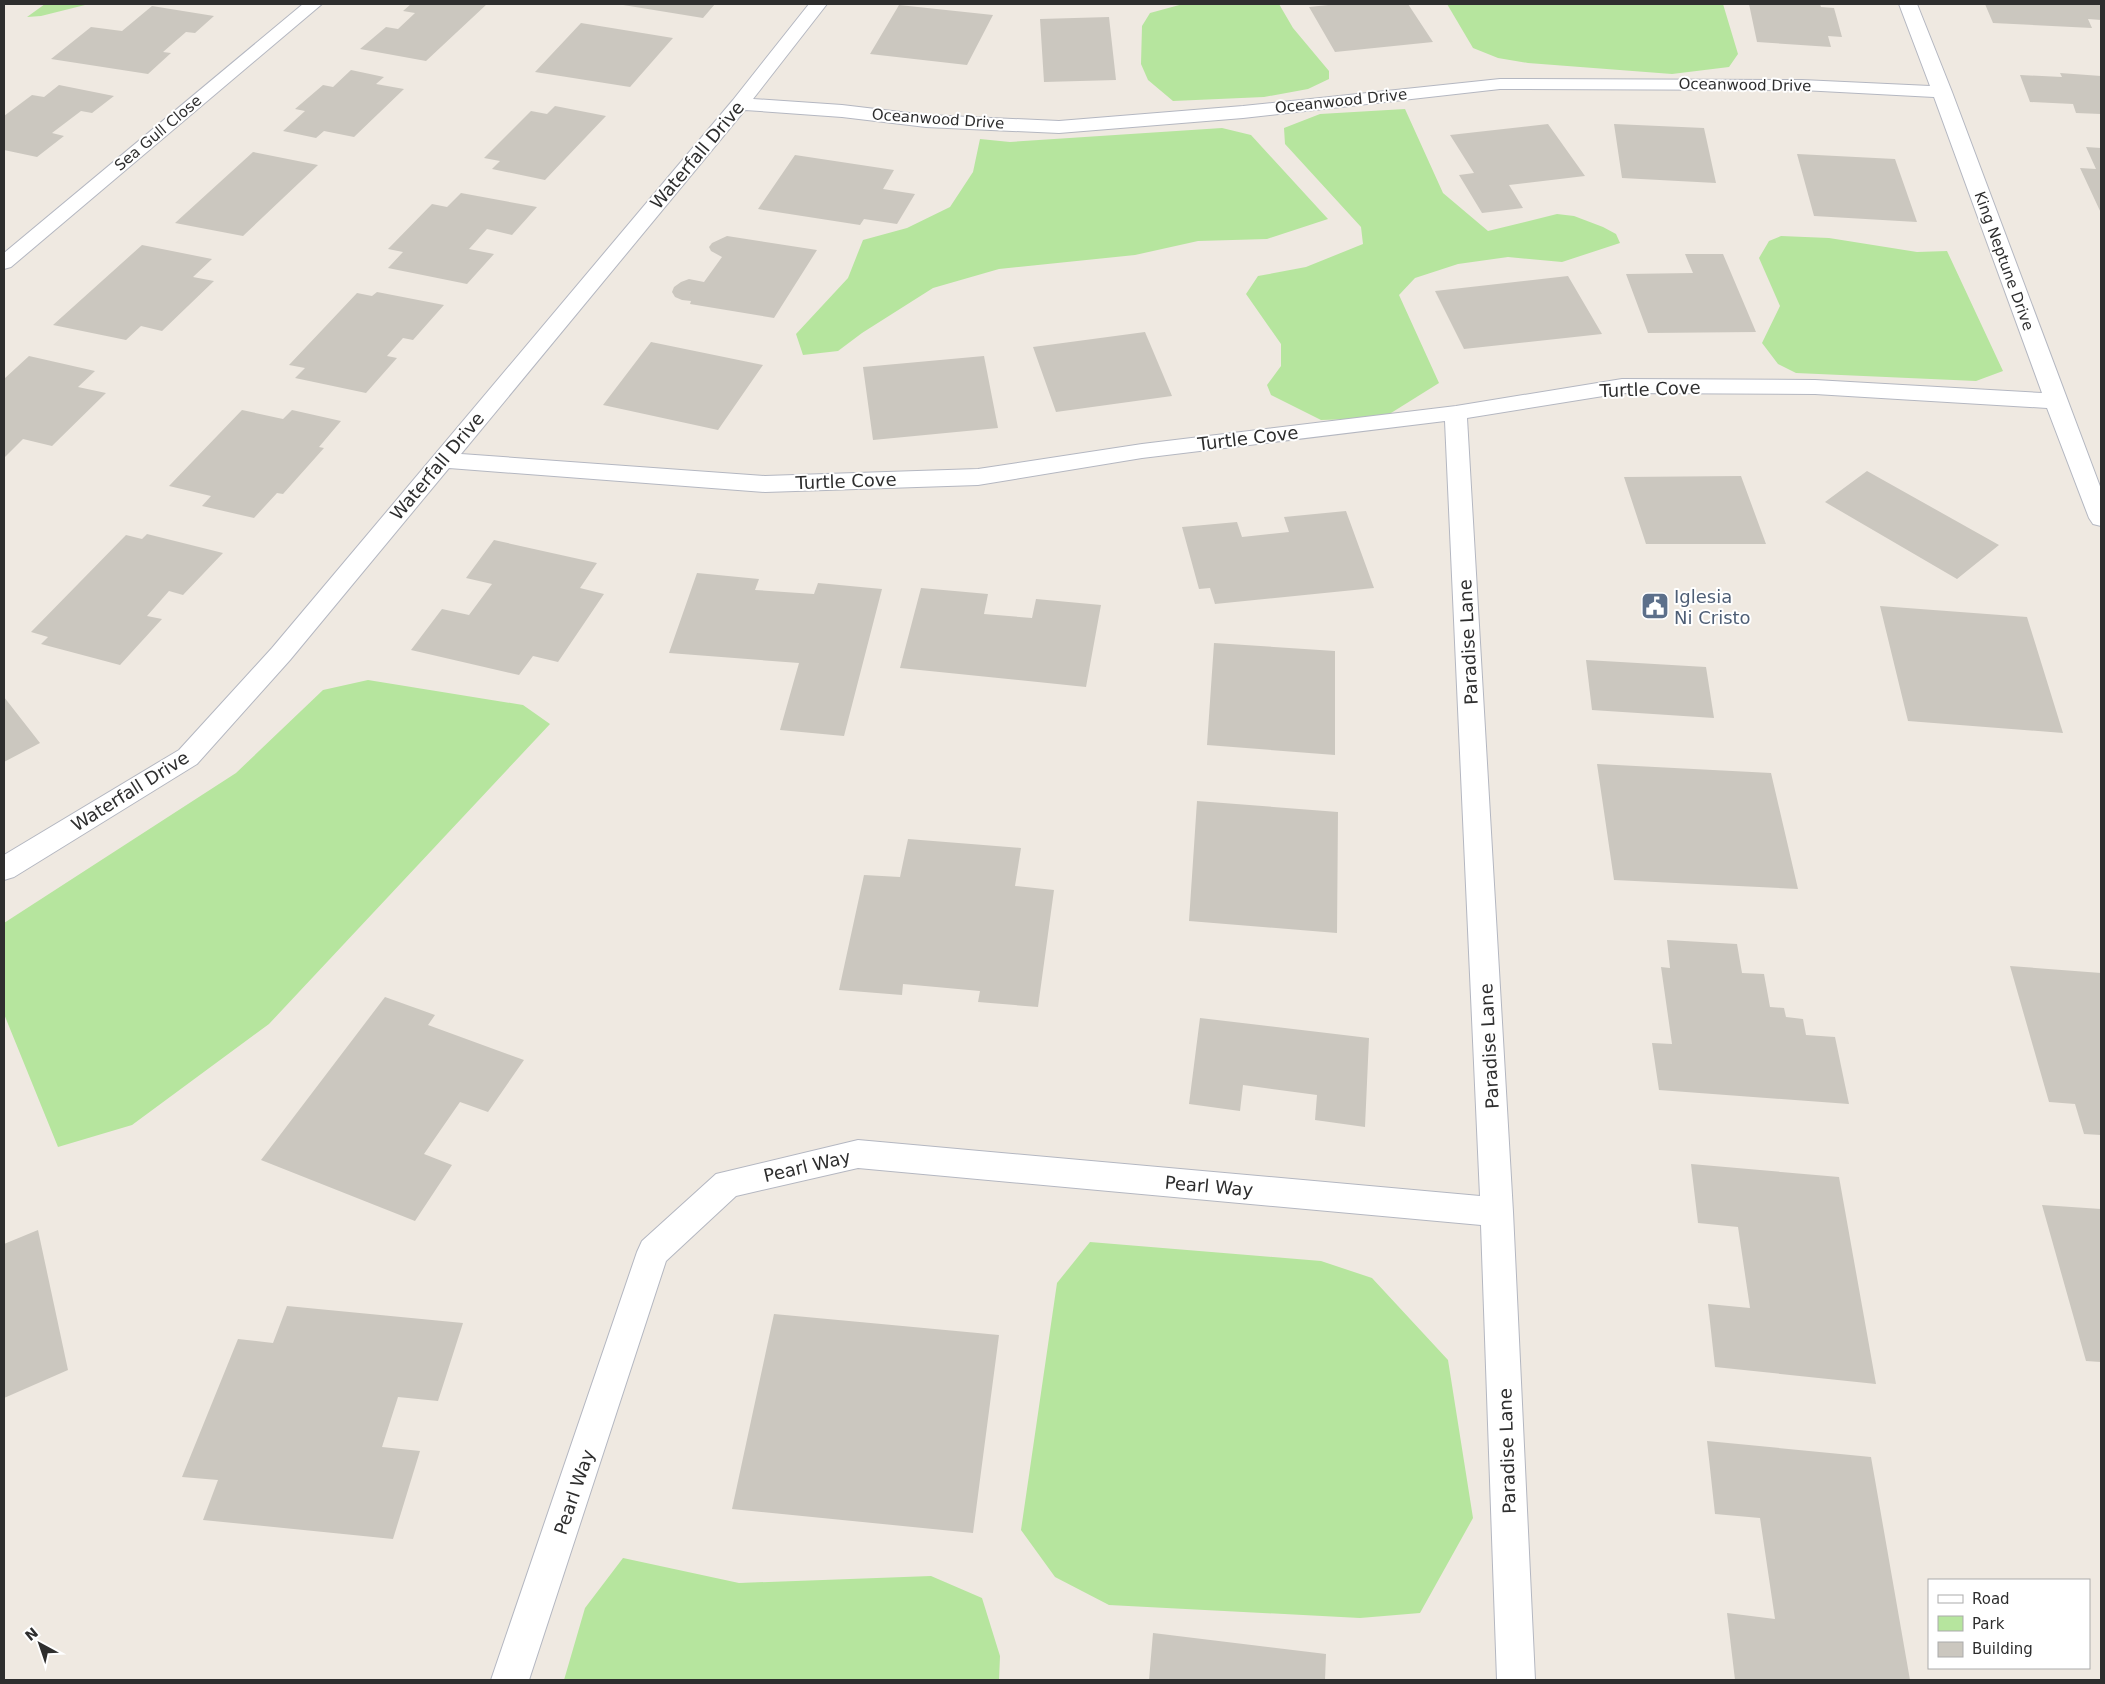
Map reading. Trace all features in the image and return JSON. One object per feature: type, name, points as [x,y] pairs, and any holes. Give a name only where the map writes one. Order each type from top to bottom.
[{"type":"street","name":"Sea Gull Close","points":[[4,263],[313,4]]},
{"type":"street","name":"Waterfall Drive","points":[[4,869],[188,758],[280,654],[740,104],[818,4]]},
{"type":"street","name":"King Neptune Drive","points":[[1908,4],[1943,92],[2054,401],[2101,518]]},
{"type":"street","name":"Oceanwood Drive","points":[[740,104],[842,111],[926,120],[1059,127],[1243,112],[1500,84],[1802,85],[1943,92]]},
{"type":"street","name":"Turtle Cove","points":[[442,460],[765,484],[978,477],[1142,451],[1456,413],[1622,386],[1815,387],[2054,401]]},
{"type":"street","name":"Paradise Lane","points":[[1456,413],[1497,1212],[1516,1680]]},
{"type":"street","name":"Pearl Way","points":[[510,1680],[653,1252],[727,1184],[858,1154],[1497,1212]]},
{"type":"green space","points":[[45,4],[89,4],[41,16],[27,17]]},
{"type":"green space","points":[[1183,4],[1279,4],[1293,28],[1329,71],[1329,79],[1308,89],[1264,97],[1173,101],[1148,80],[1141,64],[1142,26],[1150,13]]},
{"type":"green space","points":[[1447,4],[1723,4],[1738,54],[1729,67],[1672,74],[1528,63],[1498,58],[1473,48]]},
{"type":"green space","points":[[1405,109],[1443,193],[1488,231],[1557,214],[1574,216],[1603,227],[1616,234],[1620,243],[1562,262],[1508,257],[1458,264],[1415,278],[1399,295],[1439,383],[1383,418],[1321,420],[1271,395],[1267,385],[1281,366],[1281,344],[1246,294],[1258,276],[1306,267],[1363,244],[1361,227],[1285,144],[1284,128],[1320,114]]},
{"type":"green space","points":[[1222,128],[1251,135],[1328,219],[1267,239],[1198,241],[1135,255],[999,269],[933,288],[862,333],[838,351],[803,355],[796,334],[848,278],[863,240],[907,228],[950,207],[973,172],[980,139],[1010,142]]},
{"type":"green space","points":[[1781,236],[1829,238],[1917,252],[1947,251],[2003,371],[1976,381],[1796,373],[1778,364],[1762,343],[1780,306],[1759,258],[1769,241]]},
{"type":"green space","points":[[368,680],[523,705],[550,724],[269,1024],[132,1125],[58,1147],[4,1014],[4,923],[236,773],[323,690]]},
{"type":"green space","points":[[1090,1242],[1321,1261],[1372,1278],[1448,1360],[1473,1518],[1420,1613],[1360,1618],[1109,1605],[1055,1577],[1021,1530],[1057,1283]]},
{"type":"green space","points":[[623,1558],[739,1583],[931,1576],[982,1598],[1000,1656],[999,1680],[564,1680],[585,1608]]},
{"type":"building","points":[[411,4],[487,4],[426,61],[360,49],[386,27],[398,29],[415,13],[403,11]]},
{"type":"building","points":[[617,4],[715,4],[703,18]]},
{"type":"building","points":[[1338,4],[1408,4],[1433,42],[1335,52],[1309,7]]},
{"type":"building","points":[[1749,4],[1820,4],[1821,7],[1834,8],[1842,37],[1828,36],[1831,47],[1757,42]]},
{"type":"building","points":[[1985,4],[2101,4],[2101,20],[2088,19],[2092,28],[1993,23]]},
{"type":"building","points":[[899,5],[993,15],[967,65],[870,54]]},
{"type":"building","points":[[152,6],[214,16],[195,33],[186,32],[163,52],[171,53],[148,74],[51,59],[91,27],[122,31]]},
{"type":"building","points":[[1109,17],[1116,80],[1044,82],[1040,19]]},
{"type":"building","points":[[581,23],[673,38],[630,87],[535,72]]},
{"type":"building","points":[[351,70],[384,77],[376,84],[404,89],[354,137],[324,131],[316,138],[283,131],[305,111],[295,109],[323,85],[333,87]]},
{"type":"building","points":[[2060,73],[2101,76],[2101,114],[2076,113],[2073,104],[2030,102],[2020,75],[2062,77]]},
{"type":"building","points":[[59,85],[114,96],[92,113],[81,111],[52,133],[64,136],[37,157],[4,150],[4,116],[32,95],[44,97]]},
{"type":"building","points":[[555,106],[606,116],[545,180],[492,169],[500,161],[484,158],[531,111],[547,114]]},
{"type":"building","points":[[1548,124],[1585,176],[1509,185],[1523,208],[1482,213],[1459,175],[1474,173],[1450,135]]},
{"type":"building","points":[[1614,124],[1704,128],[1716,183],[1622,178]]},
{"type":"building","points":[[2086,147],[2101,148],[2101,213],[2080,168],[2096,169]]},
{"type":"building","points":[[253,152],[318,165],[243,236],[175,223]]},
{"type":"building","points":[[1797,154],[1895,159],[1917,222],[1814,216]]},
{"type":"building","points":[[795,155],[894,170],[883,189],[915,194],[897,224],[864,219],[860,225],[758,209]]},
{"type":"building","points":[[461,193],[537,207],[512,235],[487,229],[469,249],[494,254],[467,284],[388,268],[403,252],[388,249],[432,204],[447,207]]},
{"type":"building","points":[[727,236],[817,250],[774,318],[690,304],[691,301],[675,297],[672,292],[674,287],[689,279],[704,282],[722,257],[711,251],[709,247],[712,243]]},
{"type":"building","points":[[142,245],[212,259],[193,277],[214,281],[162,331],[141,326],[126,340],[53,325]]},
{"type":"building","points":[[1685,254],[1723,254],[1756,332],[1648,333],[1626,274],[1693,273]]},
{"type":"building","points":[[1568,276],[1602,334],[1464,349],[1435,291]]},
{"type":"building","points":[[377,292],[444,305],[413,340],[403,338],[387,356],[397,358],[366,393],[295,378],[305,368],[289,365],[357,293],[372,296]]},
{"type":"building","points":[[1145,332],[1172,396],[1056,412],[1033,347]]},
{"type":"building","points":[[651,342],[763,365],[718,430],[603,405]]},
{"type":"building","points":[[29,356],[95,371],[78,387],[106,393],[52,446],[23,439],[4,458],[4,379]]},
{"type":"building","points":[[984,356],[998,428],[873,440],[863,367]]},
{"type":"building","points":[[242,410],[283,419],[292,410],[341,421],[319,447],[324,448],[283,494],[277,493],[254,518],[202,506],[211,496],[169,486]]},
{"type":"building","points":[[1867,471],[1999,545],[1957,579],[1825,502]]},
{"type":"building","points":[[1741,476],[1766,544],[1646,544],[1624,477]]},
{"type":"building","points":[[1346,511],[1374,588],[1215,604],[1210,588],[1199,589],[1182,527],[1237,522],[1242,537],[1289,532],[1284,517]]},
{"type":"building","points":[[147,534],[223,553],[183,595],[169,591],[147,616],[162,619],[120,665],[41,644],[48,637],[31,632],[126,535],[142,539]]},
{"type":"building","points":[[494,540],[597,563],[580,588],[604,594],[558,662],[533,656],[519,675],[411,650],[442,609],[469,615],[492,584],[466,578]]},
{"type":"building","points":[[697,573],[759,579],[755,590],[814,594],[818,583],[882,589],[844,736],[780,730],[799,663],[669,653]]},
{"type":"building","points":[[921,588],[988,594],[984,614],[1032,618],[1036,599],[1101,605],[1086,687],[900,668]]},
{"type":"building","points":[[1880,606],[2027,617],[2063,733],[1908,721]]},
{"type":"building","points":[[1214,643],[1335,651],[1335,755],[1207,745]]},
{"type":"building","points":[[1586,660],[1706,667],[1714,718],[1592,710]]},
{"type":"building","points":[[4,697],[40,743],[4,762]]},
{"type":"building","points":[[1597,764],[1771,773],[1798,889],[1614,880]]},
{"type":"building","points":[[1197,801],[1338,812],[1337,933],[1189,921]]},
{"type":"building","points":[[908,839],[1021,848],[1015,886],[1054,890],[1038,1007],[978,1002],[980,991],[903,984],[902,995],[839,990],[864,875],[900,877]]},
{"type":"building","points":[[1667,940],[1737,944],[1742,973],[1764,974],[1770,1007],[1784,1008],[1786,1017],[1803,1019],[1806,1035],[1835,1037],[1849,1104],[1659,1090],[1652,1043],[1672,1044],[1661,967],[1670,968]]},
{"type":"building","points":[[2010,966],[2101,973],[2101,1135],[2084,1134],[2075,1104],[2049,1102]]},
{"type":"building","points":[[385,997],[435,1015],[428,1025],[524,1060],[488,1112],[460,1102],[424,1154],[452,1165],[415,1221],[261,1160]]},
{"type":"building","points":[[1200,1018],[1369,1038],[1365,1127],[1315,1120],[1317,1095],[1243,1085],[1240,1111],[1189,1104]]},
{"type":"building","points":[[1691,1164],[1839,1177],[1876,1384],[1715,1367],[1708,1304],[1750,1308],[1738,1227],[1698,1223]]},
{"type":"building","points":[[2042,1205],[2101,1209],[2101,1362],[2086,1361]]},
{"type":"building","points":[[38,1230],[68,1370],[4,1398],[4,1244]]},
{"type":"building","points":[[287,1306],[463,1323],[438,1401],[398,1397],[382,1447],[420,1451],[393,1539],[203,1520],[218,1480],[182,1477],[238,1339],[273,1343]]},
{"type":"building","points":[[774,1314],[999,1335],[973,1533],[732,1509]]},
{"type":"building","points":[[1707,1441],[1871,1457],[1910,1680],[1735,1680],[1727,1613],[1775,1619],[1760,1518],[1715,1514]]},
{"type":"building","points":[[1153,1633],[1326,1654],[1325,1680],[1149,1680]]},
{"type":"place","name":"Iglesia Ni Cristo","points":[[1655,606]]}]
